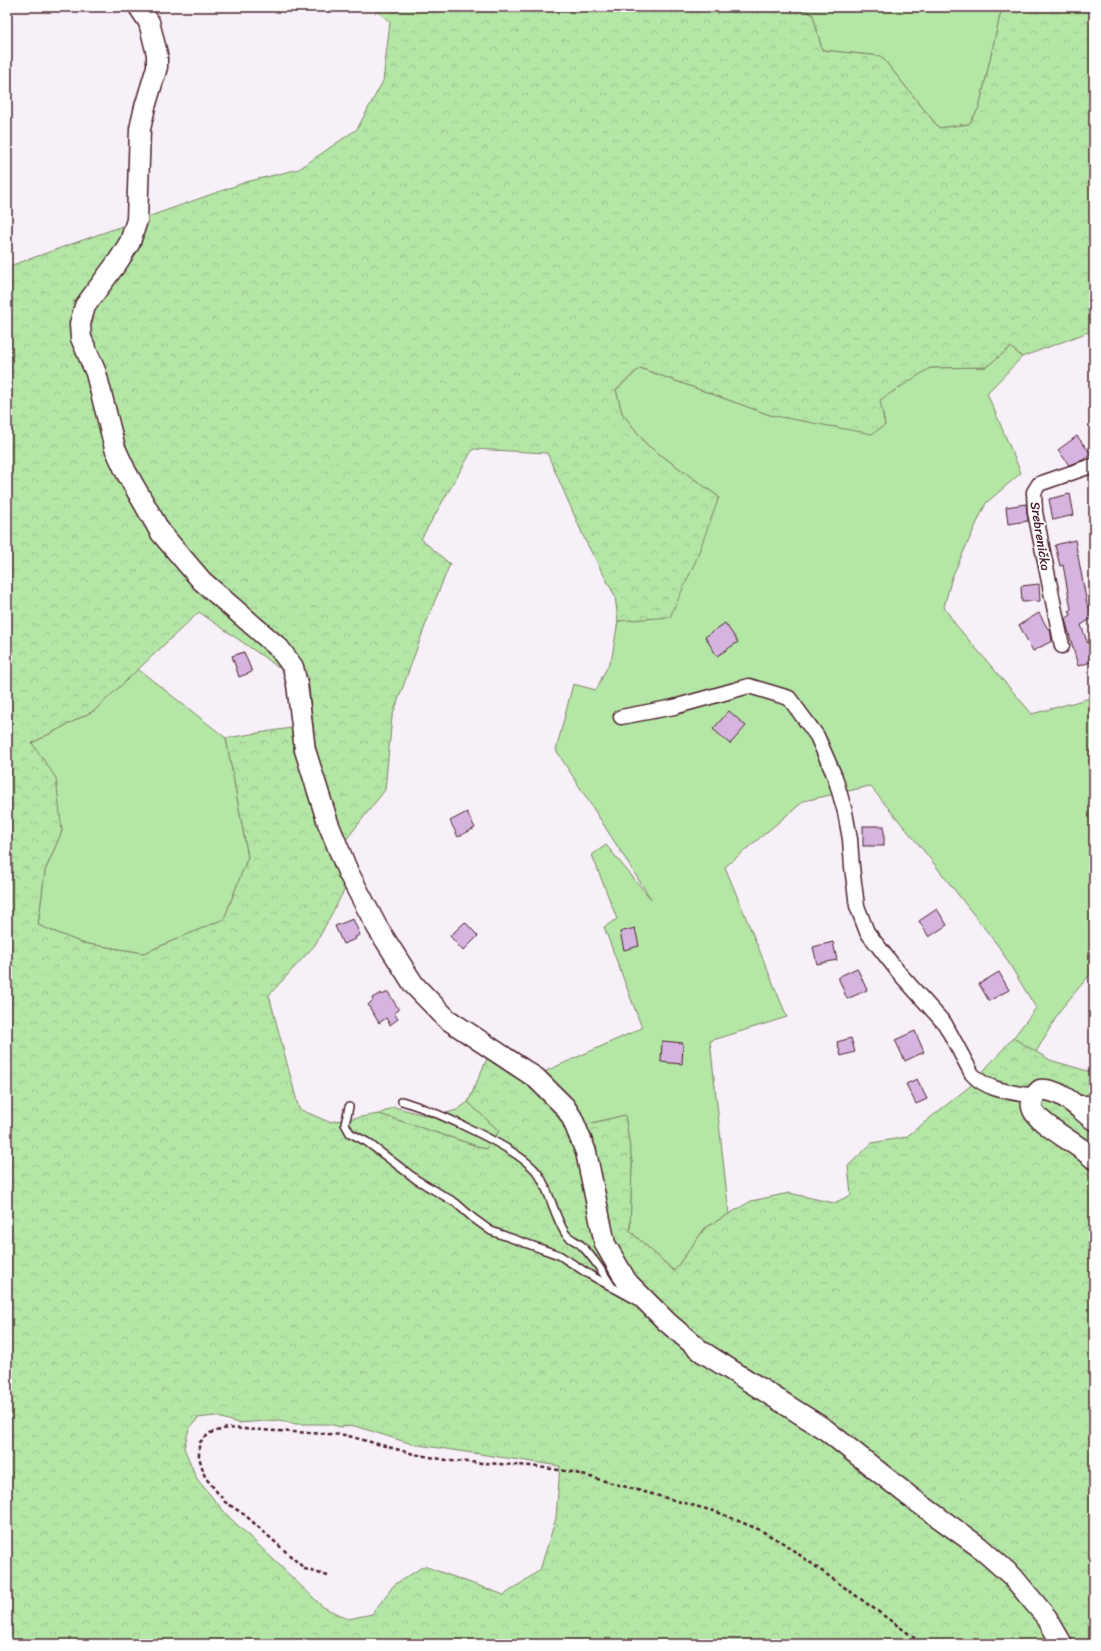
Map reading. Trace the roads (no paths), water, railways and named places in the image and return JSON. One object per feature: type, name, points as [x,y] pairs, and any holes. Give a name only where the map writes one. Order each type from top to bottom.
[{"type":"main road","points":[[140,7],[149,22],[157,54],[157,67],[144,107],[140,129],[137,220],[130,242],[119,260],[85,306],[80,324],[81,338],[96,373],[115,448],[126,472],[161,533],[202,581],[279,648],[293,667],[297,684],[305,750],[328,824],[348,872],[381,933],[414,985],[447,1019],[536,1078],[565,1107],[572,1118],[586,1152],[605,1244],[626,1282],[667,1322],[701,1351],[826,1430],[909,1496],[978,1546],[1012,1576],[1047,1618],[1062,1644]]},
{"type":"main road","points":[[1094,1120],[1072,1103],[1046,1090],[1040,1090],[1034,1096],[1032,1107],[1037,1116],[1085,1150],[1094,1159]]},
{"type":"street","name":"Srebrenička","points":[[1062,646],[1035,512],[1034,492],[1039,484],[1094,465]]},
{"type":"street","points":[[621,717],[674,707],[749,686],[788,698],[817,736],[835,777],[845,812],[850,840],[857,906],[867,932],[900,974],[945,1024],[972,1074],[978,1081],[987,1086],[1000,1090],[1034,1096]]},
{"type":"street","points":[[1072,1103],[1094,1103]]},
{"type":"lane","points":[[402,1101],[446,1117],[525,1160],[538,1174],[546,1187],[552,1207],[566,1233],[577,1242],[600,1267],[613,1288]]},
{"type":"lane","points":[[349,1107],[345,1124],[350,1133],[367,1142],[417,1180],[456,1204],[491,1231],[559,1255],[629,1296],[667,1322]]}]
